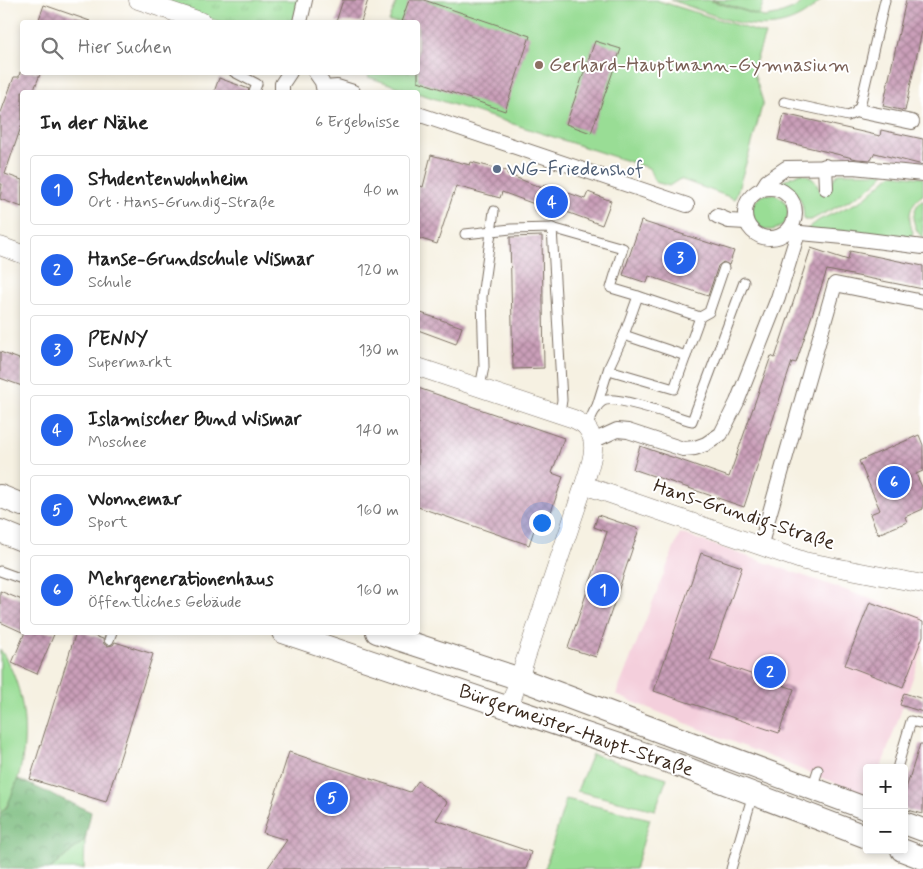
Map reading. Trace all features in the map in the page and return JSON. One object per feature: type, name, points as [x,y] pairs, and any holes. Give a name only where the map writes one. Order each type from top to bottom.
[{"type":"street","points":[[138,0],[197,20]]},
{"type":"street","points":[[300,20],[305,0]]},
{"type":"street","points":[[282,90],[282,84],[288,75]]},
{"type":"street","points":[[317,75],[322,82],[324,90],[337,87],[347,90]]},
{"type":"street","points":[[859,111],[912,122]]},
{"type":"street","points":[[420,115],[688,205]]},
{"type":"street","points":[[825,166],[826,188]]},
{"type":"street","points":[[762,189],[767,181],[786,168],[853,167],[923,174]]},
{"type":"street","points":[[590,434],[617,430],[628,431],[683,449],[695,448],[706,444],[721,434],[737,402],[778,298],[793,232],[792,225],[795,217],[795,208],[792,200],[779,190],[771,188],[755,192],[745,206],[744,214],[750,229],[756,235],[764,238],[772,239],[793,232],[923,247]]},
{"type":"street","points":[[718,216],[729,221],[746,222]]},
{"type":"street","points":[[0,246],[20,253]]},
{"type":"street","points":[[760,547],[835,284],[923,302]]},
{"type":"street","points":[[420,368],[560,413],[574,419],[590,434],[594,453],[509,708]]},
{"type":"street","name":"Hans-Grundig-Straße","points":[[584,485],[804,561],[923,584]]},
{"type":"street","points":[[0,496],[20,504]]},
{"type":"street","points":[[0,531],[20,539]]},
{"type":"street","name":"Bürgermeister-Haupt-Straße","points":[[292,635],[676,764],[863,835]]},
{"type":"street","name":"Bürgermeister-Haupt-Straße","points":[[386,635],[815,779],[863,807]]},
{"type":"street","points":[[908,824],[923,830]]},
{"type":"street","points":[[908,852],[923,858]]},
{"type":"lane","points":[[784,102],[848,116],[859,111],[885,0]]},
{"type":"lane","points":[[240,75],[257,84],[255,90]]},
{"type":"lane","points":[[480,387],[484,367],[482,297],[494,211]]},
{"type":"lane","points":[[552,228],[562,400],[560,413]]},
{"type":"lane","points":[[465,234],[552,228],[623,248],[610,288],[700,316],[709,312],[724,268]]},
{"type":"lane","points":[[596,409],[601,402],[608,399],[619,400],[692,422],[744,282]]},
{"type":"lane","points":[[590,434],[609,370],[638,296]]},
{"type":"lane","points":[[609,370],[674,389],[700,316]]},
{"type":"lane","points":[[624,335],[686,356]]},
{"type":"lane","points":[[0,571],[20,578]]},
{"type":"lane","points":[[898,764],[911,721],[923,724]]},
{"type":"lane","points":[[731,869],[754,794]]},
{"type":"shaded area","points":[[680,533],[923,617],[923,649],[882,764],[863,764],[863,794],[616,695]]},
{"type":"green space","points":[[152,0],[300,0],[295,20],[215,20]]},
{"type":"green space","points":[[397,0],[656,0],[765,34],[753,70],[763,102],[735,199],[680,179],[669,186],[655,182],[649,168],[420,94],[420,90],[408,90],[368,77],[369,75],[420,75],[420,20],[390,20]]},
{"type":"green space","points":[[671,0],[708,0],[764,17],[777,15],[793,9],[806,0],[821,0],[804,14],[786,23],[767,26],[729,20]]},
{"type":"green space","points":[[712,0],[764,0],[759,15]]},
{"type":"green space","points":[[800,173],[813,179],[821,193],[839,173],[885,173],[869,188],[850,200],[811,220],[804,220],[802,204],[796,194],[770,187]]},
{"type":"green space","points":[[892,174],[923,178],[923,195],[918,198],[912,207],[910,222],[913,232],[909,243],[806,230],[819,220],[861,201]]},
{"type":"green space","points":[[770,194],[783,199],[788,212],[783,225],[770,230],[757,225],[752,212],[757,199]]},
{"type":"green space","points":[[923,199],[923,238],[914,224],[914,213]]},
{"type":"green space","points":[[0,649],[9,664],[21,698],[24,716],[24,735],[23,753],[15,787],[9,802],[0,814]]},
{"type":"green space","points":[[592,754],[667,778],[655,810],[577,791]]},
{"type":"green space","points":[[18,779],[91,812],[85,840],[50,869],[0,869],[0,814],[7,807]]},
{"type":"green space","points":[[566,799],[650,819],[635,869],[545,869]]},
{"type":"green space","points":[[85,840],[84,869],[50,869]]},
{"type":"building","points":[[343,0],[368,0],[362,20],[337,20]]},
{"type":"building","points":[[409,0],[424,0],[530,36],[505,111],[418,81],[418,75],[420,75],[420,20],[402,20]]},
{"type":"building","points":[[906,0],[923,0],[923,26],[905,111],[883,106]]},
{"type":"building","points":[[44,5],[87,20],[39,20]]},
{"type":"building","points":[[595,41],[621,49],[591,133],[566,124]]},
{"type":"building","points":[[20,72],[20,75],[40,75],[34,90],[20,90],[20,130],[5,174],[20,179],[20,206],[0,199],[2,184],[0,184],[0,115],[14,77],[19,77]]},
{"type":"building","points":[[219,78],[249,89],[249,90],[215,90]]},
{"type":"building","points":[[784,114],[880,136],[881,130],[923,139],[923,165],[875,153],[871,160],[857,159],[778,140]]},
{"type":"building","points":[[431,155],[470,165],[471,162],[507,171],[507,174],[542,188],[544,184],[585,199],[588,192],[611,201],[602,225],[564,211],[561,219],[535,210],[537,205],[502,192],[500,198],[456,186],[437,244],[420,239],[420,186],[423,187]]},
{"type":"building","points":[[641,221],[734,251],[729,265],[723,262],[718,266],[708,296],[649,276],[647,283],[623,275]]},
{"type":"building","points":[[542,236],[544,368],[513,369],[510,237]]},
{"type":"building","points":[[811,248],[848,260],[850,251],[923,266],[923,289],[827,270],[796,363],[792,362],[744,507],[633,469],[640,446],[729,477],[771,356],[775,358]]},
{"type":"building","points":[[420,313],[462,327],[456,344],[420,331]]},
{"type":"building","points":[[0,352],[20,359],[20,385],[0,378]]},
{"type":"building","points":[[420,389],[564,438],[552,473],[563,477],[551,512],[541,509],[529,545],[420,508]]},
{"type":"building","points":[[919,435],[923,445],[923,471],[916,474],[923,489],[923,509],[905,517],[907,522],[878,534],[870,514],[880,510],[859,461]]},
{"type":"building","points":[[598,515],[639,529],[596,657],[568,648],[607,532],[594,527]]},
{"type":"building","points":[[701,553],[742,567],[710,660],[794,689],[779,733],[654,691]]},
{"type":"building","points":[[0,591],[20,599],[20,631],[0,622]]},
{"type":"building","points":[[870,602],[923,622],[923,636],[903,687],[845,665]]},
{"type":"building","points":[[24,635],[54,635],[37,674],[12,663]]},
{"type":"building","points":[[75,635],[92,635],[103,639],[104,644],[107,646],[113,645],[115,642],[153,654],[106,802],[30,779]]},
{"type":"building","points":[[904,693],[923,699],[923,712],[900,705]]},
{"type":"building","points":[[920,744],[923,744],[923,814],[908,810],[908,782]]},
{"type":"building","points":[[289,752],[410,792],[418,781],[447,802],[436,820],[531,852],[526,869],[267,869],[287,840],[263,833]]},
{"type":"place","name":"Gerhard-Hauptmann-Gymnasium","points":[[539,65]]},
{"type":"place","name":"WG-Friedenshof","points":[[497,169]]},
{"type":"place","name":"Islamischer Bund Wismar","points":[[552,202]]},
{"type":"place","name":"PENNY","points":[[680,258]]},
{"type":"place","name":"Mehrgenerationenhaus","points":[[894,482]]},
{"type":"place","name":"Studentenwohnheim","points":[[603,590]]},
{"type":"place","name":"Hanse-Grundschule Wismar","points":[[770,672]]},
{"type":"place","name":"Wonnemar","points":[[332,798]]}]
